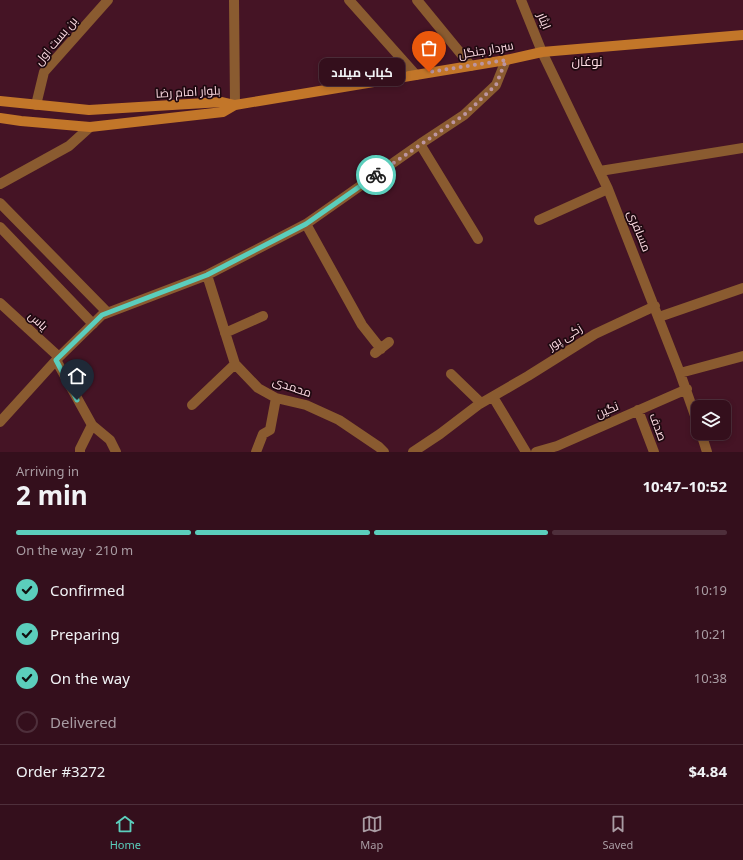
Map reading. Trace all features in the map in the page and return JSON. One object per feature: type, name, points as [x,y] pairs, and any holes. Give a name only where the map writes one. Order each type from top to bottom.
[{"type":"main road","name":"سردار جنگل","points":[[235,105],[506,60],[542,52],[743,35]]},
{"type":"main road","name":"بلوار امام رضا","points":[[0,101],[89,110],[222,102],[235,105]]},
{"type":"main road","points":[[34,122],[36,105]]},
{"type":"main road","name":"بلوار امام رضا","points":[[0,118],[90,127],[223,112],[235,105]]},
{"type":"main road","points":[[89,110],[90,127]]},
{"type":"street","name":"بن بست اول","points":[[36,105],[44,72],[108,0]]},
{"type":"street","points":[[234,0],[235,105]]},
{"type":"street","points":[[349,0],[416,75]]},
{"type":"street","points":[[417,0],[471,66]]},
{"type":"street","name":"ایثار","points":[[521,0],[542,52]]},
{"type":"street","name":"مسافری","points":[[542,52],[608,189],[655,306],[691,402]]},
{"type":"street","points":[[0,422],[57,358],[102,315],[207,275],[306,224],[464,115],[496,85],[506,60]]},
{"type":"street","points":[[0,184],[70,146],[90,127]]},
{"type":"street","points":[[420,144],[478,239]]},
{"type":"street","points":[[600,171],[743,148]]},
{"type":"street","points":[[539,220],[608,189]]},
{"type":"street","points":[[0,203],[107,312]]},
{"type":"street","points":[[306,224],[378,351],[390,342]]},
{"type":"street","points":[[0,227],[92,324]]},
{"type":"street","name":"محمدی","points":[[207,275],[235,364],[258,388],[276,398],[306,405],[339,420],[384,452]]},
{"type":"street","points":[[659,317],[743,288]]},
{"type":"street","name":"یاس","points":[[0,303],[57,358],[92,425]]},
{"type":"street","name":"زکی پور","points":[[413,452],[481,404],[595,334],[655,306]]},
{"type":"street","points":[[225,333],[262,316]]},
{"type":"street","points":[[680,373],[743,356]]},
{"type":"street","points":[[192,405],[235,364]]},
{"type":"street","points":[[452,374],[481,404]]},
{"type":"street","name":"نگین","points":[[536,452],[558,449],[638,410],[687,389]]},
{"type":"street","points":[[493,397],[526,452]]},
{"type":"street","points":[[256,452],[263,434],[270,430],[276,398]]},
{"type":"street","name":"صدف","points":[[638,410],[654,452]]},
{"type":"street","points":[[80,452],[80,449],[92,425],[110,440],[116,452]]},
{"type":"street","points":[[703,440],[707,452]]},
{"type":"way so far","points":[[376,175],[464,115],[496,85],[506,60],[429,72]]},
{"type":"place","name":"کباب میلاد","points":[[429,72]]},
{"type":"district","name":"نوغان","points":[[587,61]]},
{"type":"route","points":[[77,400],[56,360],[102,315],[207,275],[306,224],[376,175]]}]
